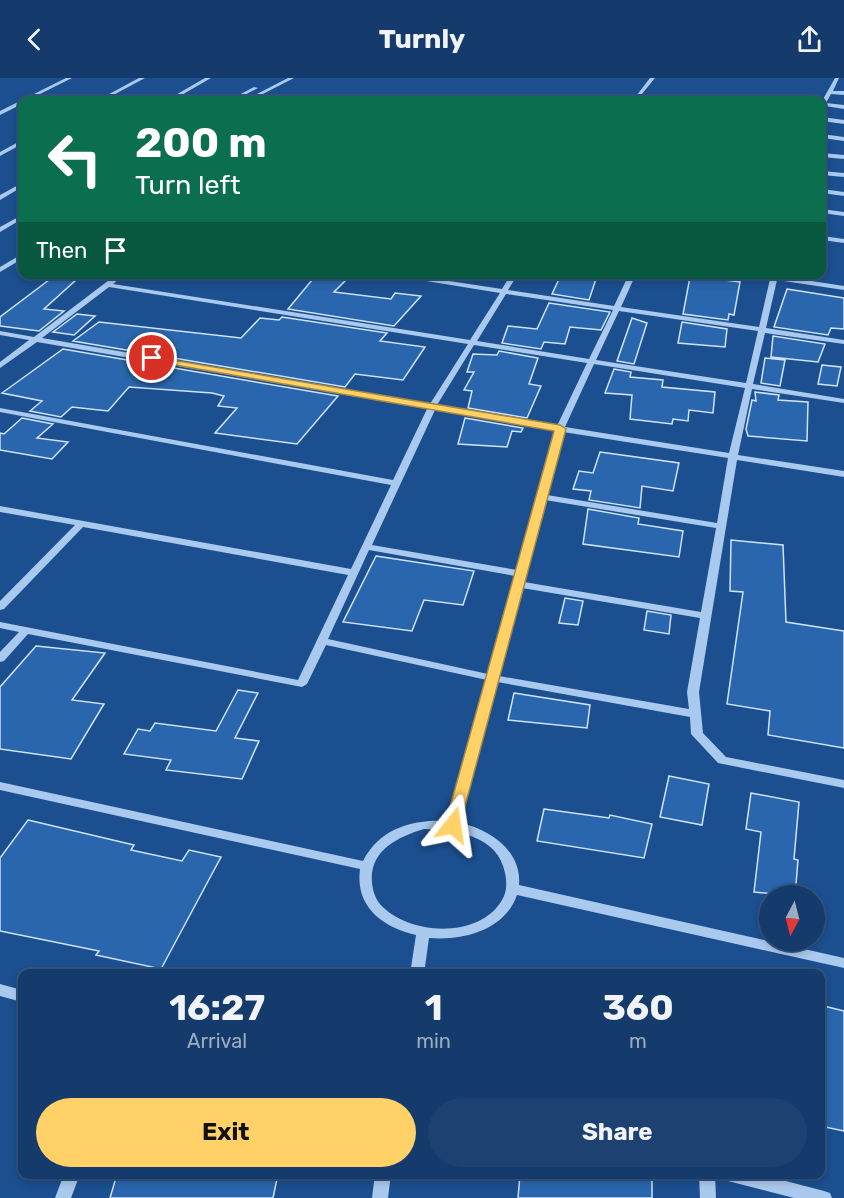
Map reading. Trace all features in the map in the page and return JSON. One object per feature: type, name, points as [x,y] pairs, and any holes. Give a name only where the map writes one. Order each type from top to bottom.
[{"type":"street","points":[[34,96],[70,78]]},
{"type":"street","points":[[109,96],[143,78]]},
{"type":"street","points":[[177,96],[209,78]]},
{"type":"street","points":[[240,96],[276,78]]},
{"type":"street","points":[[256,96],[292,78]]},
{"type":"street","points":[[638,96],[653,78]]},
{"type":"street","points":[[826,98],[837,79],[844,81]]},
{"type":"street","points":[[830,92],[844,93]]},
{"type":"street","points":[[0,113],[18,104]]},
{"type":"street","points":[[826,105],[844,107]]},
{"type":"street","points":[[826,120],[844,122]]},
{"type":"street","points":[[826,137],[844,139]]},
{"type":"street","points":[[0,154],[18,144]]},
{"type":"street","points":[[826,155],[844,157]]},
{"type":"street","points":[[826,173],[844,175]]},
{"type":"street","points":[[0,198],[18,187]]},
{"type":"street","points":[[826,192],[844,194]]},
{"type":"street","points":[[826,212],[844,214]]},
{"type":"street","points":[[0,230],[18,219]]},
{"type":"street","points":[[0,237],[18,226]]},
{"type":"street","points":[[826,239],[844,241]]},
{"type":"street","points":[[0,270],[18,259]]},
{"type":"street","points":[[0,366],[115,279]]},
{"type":"street","points":[[419,279],[844,342]]},
{"type":"street","points":[[0,625],[302,684],[432,407],[512,279]]},
{"type":"street","points":[[453,825],[560,429],[631,279]]},
{"type":"street","points":[[774,279],[734,456],[693,692],[697,734],[722,760],[844,784]]},
{"type":"street","points":[[781,279],[844,288]]},
{"type":"street","points":[[107,285],[844,401]]},
{"type":"street","points":[[0,333],[560,429],[844,474]]},
{"type":"street","points":[[0,410],[396,483]]},
{"type":"street","points":[[542,497],[722,526]]},
{"type":"street","points":[[0,509],[354,573]]},
{"type":"street","points":[[0,607],[81,524]]},
{"type":"street","points":[[366,547],[706,616]]},
{"type":"street","points":[[0,659],[26,630]]},
{"type":"street","points":[[322,641],[493,678],[695,714]]},
{"type":"street","points":[[0,786],[366,866]]},
{"type":"street","points":[[424,825],[453,825],[485,836],[500,848],[514,873],[513,889],[504,909],[482,925],[455,934],[423,934],[397,925],[375,908],[364,886],[366,866],[382,843],[399,832],[424,825]]},
{"type":"street","points":[[513,889],[844,963]]},
{"type":"street","points":[[418,969],[423,934]]},
{"type":"street","points":[[0,990],[18,995]]},
{"type":"street","points":[[63,1198],[70,1179]]},
{"type":"street","points":[[380,1198],[382,1179]]},
{"type":"street","points":[[707,1179],[708,1198]]},
{"type":"street","points":[[748,1179],[824,1198]]},
{"type":"building","points":[[50,279],[76,280],[44,309],[64,311],[39,331],[0,326],[0,317]]},
{"type":"building","points":[[313,279],[347,279],[334,292],[391,299],[395,293],[421,296],[394,326],[288,309]]},
{"type":"building","points":[[559,279],[596,279],[589,300],[552,294]]},
{"type":"building","points":[[690,279],[740,282],[734,315],[729,314],[728,320],[683,314]]},
{"type":"building","points":[[787,289],[844,298],[844,329],[831,328],[828,335],[774,327]]},
{"type":"building","points":[[549,303],[610,312],[601,330],[570,327],[565,344],[544,342],[541,349],[502,343],[508,326],[537,329]]},
{"type":"building","points":[[77,314],[95,316],[74,335],[53,332]]},
{"type":"building","points":[[282,317],[387,333],[380,341],[425,347],[403,380],[355,374],[345,387],[73,341],[99,322],[241,338],[260,318],[279,320]]},
{"type":"building","points":[[632,318],[647,323],[634,364],[617,361]]},
{"type":"building","points":[[682,322],[727,329],[725,347],[678,343]]},
{"type":"building","points":[[773,336],[825,344],[818,362],[771,357]]},
{"type":"building","points":[[63,349],[338,396],[297,444],[215,433],[237,408],[218,406],[224,396],[212,393],[129,387],[108,411],[72,407],[61,417],[30,411],[42,401],[2,393]]},
{"type":"building","points":[[499,351],[538,358],[529,384],[541,386],[527,418],[468,408],[472,391],[464,390],[474,372],[467,372],[473,354],[497,355]]},
{"type":"building","points":[[765,358],[785,360],[780,386],[761,383]]},
{"type":"building","points":[[822,365],[841,367],[837,386],[818,384]]},
{"type":"building","points":[[614,369],[631,372],[630,377],[663,380],[662,387],[715,392],[713,413],[689,410],[688,421],[673,419],[672,424],[630,419],[632,395],[605,393]]},
{"type":"building","points":[[755,392],[779,395],[778,400],[808,402],[807,441],[748,436],[746,429],[752,400],[756,401]]},
{"type":"building","points":[[22,418],[53,424],[37,438],[68,442],[52,459],[0,450],[0,433],[4,434]]},
{"type":"building","points":[[465,418],[523,428],[521,432],[512,431],[507,447],[458,444]]},
{"type":"building","points":[[600,452],[679,463],[673,491],[642,486],[640,508],[589,500],[591,491],[573,489],[579,471],[593,473]]},
{"type":"building","points":[[588,509],[639,518],[638,524],[683,531],[679,557],[583,544]]},
{"type":"building","points":[[731,540],[783,545],[786,622],[844,631],[844,748],[768,735],[770,711],[727,704],[743,592],[730,591]]},
{"type":"building","points":[[376,556],[474,571],[463,605],[424,600],[412,631],[343,622]]},
{"type":"building","points":[[565,598],[583,601],[578,625],[559,623]]},
{"type":"building","points":[[647,611],[671,615],[669,634],[644,630]]},
{"type":"building","points":[[36,646],[105,653],[72,700],[104,704],[71,759],[0,749],[0,687]]},
{"type":"building","points":[[238,690],[258,693],[235,738],[259,741],[242,779],[166,770],[171,760],[124,754],[138,729],[150,731],[155,723],[216,731]]},
{"type":"building","points":[[514,693],[590,705],[587,728],[508,720]]},
{"type":"building","points":[[669,776],[709,784],[702,825],[660,817]]},
{"type":"building","points":[[751,793],[799,802],[794,859],[798,860],[796,885],[759,885],[759,892],[754,892],[761,832],[746,829]]},
{"type":"building","points":[[544,809],[609,818],[610,815],[652,824],[644,858],[537,841]]},
{"type":"building","points":[[28,820],[134,845],[131,850],[182,861],[189,850],[221,857],[161,969],[96,955],[99,951],[0,931],[0,858]]},
{"type":"building","points":[[825,1006],[844,1011],[844,1131],[825,1127]]},
{"type":"building","points":[[116,1179],[277,1179],[273,1198],[110,1198]]},
{"type":"building","points":[[520,1179],[652,1179],[652,1198],[518,1198]]},
{"type":"route","points":[[152,358],[560,429],[453,825]]}]
